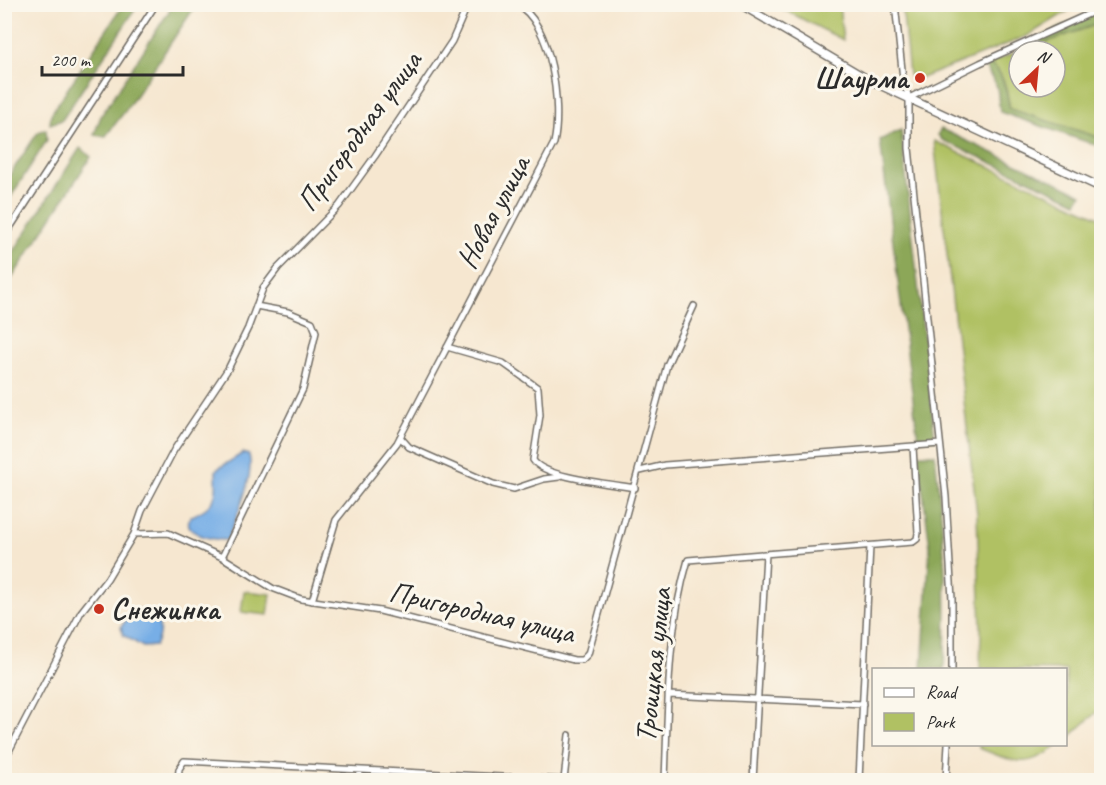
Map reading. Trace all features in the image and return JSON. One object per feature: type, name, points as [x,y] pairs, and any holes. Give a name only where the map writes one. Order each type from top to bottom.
[{"type":"main road","points":[[740,4],[846,67],[1101,188]]},
{"type":"street","points":[[4,237],[156,4]]},
{"type":"street","name":"Пригородная улица","points":[[9,751],[81,612],[107,579],[134,534],[142,511],[174,450],[228,369],[249,328],[262,288],[278,268],[339,206],[452,41],[468,4]]},
{"type":"street","name":"Новая улица","points":[[312,601],[336,520],[400,437],[554,143],[558,129],[558,115],[551,65],[544,37],[536,20],[515,4]]},
{"type":"street","points":[[895,4],[903,79],[909,98],[909,148],[951,556],[951,668]]},
{"type":"street","points":[[909,98],[1101,8]]},
{"type":"street","points":[[222,557],[303,389],[316,332],[312,322],[288,312],[256,306]]},
{"type":"street","name":"Пригородная улица","points":[[134,534],[168,533],[222,557],[272,588],[301,599],[380,611],[574,660],[582,660],[588,654],[668,365],[694,306]]},
{"type":"street","points":[[447,347],[503,363],[538,388],[540,415],[533,460],[536,465],[564,476],[635,488]]},
{"type":"street","points":[[400,437],[409,447],[493,484],[514,489],[544,479],[564,476]]},
{"type":"street","points":[[640,471],[665,465],[940,444]]},
{"type":"street","name":"Троицкая улица","points":[[665,780],[668,695],[675,614],[688,560],[913,542],[917,539],[918,533],[913,447]]},
{"type":"street","points":[[859,780],[870,546]]},
{"type":"street","points":[[753,780],[766,555]]},
{"type":"street","points":[[668,695],[862,704]]},
{"type":"street","points":[[178,780],[179,769],[184,761],[506,780],[564,780],[569,735]]},
{"type":"street","points":[[946,780],[948,746]]},
{"type":"street","points":[[360,770],[360,780]]},
{"type":"green space","points":[[902,4],[1078,5],[1027,36],[1019,39],[1007,39],[1007,44],[914,81],[909,75]]},
{"type":"green space","points":[[123,5],[138,5],[62,120],[50,124],[51,114]]},
{"type":"green space","points":[[173,5],[196,5],[126,110],[105,137],[94,135],[101,116]]},
{"type":"green space","points":[[775,5],[839,5],[843,40]]},
{"type":"green space","points":[[1101,8],[1101,23],[1055,39],[1037,39]]},
{"type":"green space","points":[[1101,23],[1101,138],[1010,109],[1008,99],[1067,99],[1067,39],[1055,39]]},
{"type":"green space","points":[[1007,56],[1007,95],[1002,77],[989,63]]},
{"type":"green space","points":[[989,63],[1002,77],[1010,109],[1101,138],[1101,147],[1000,112],[997,87],[986,68]]},
{"type":"green space","points":[[46,129],[47,140],[5,206],[5,182],[38,132]]},
{"type":"green space","points":[[941,129],[1082,194],[1077,202],[942,140],[938,135]]},
{"type":"green space","points":[[901,130],[935,439],[918,439],[880,140]]},
{"type":"green space","points":[[934,141],[1101,218],[1101,708],[1067,739],[1067,668],[980,668],[977,514]]},
{"type":"green space","points":[[80,148],[91,157],[10,281],[5,282],[5,265]]},
{"type":"green space","points":[[918,454],[935,454],[944,561],[946,615],[944,668],[922,668],[930,547]]},
{"type":"green space","points":[[244,591],[271,594],[268,615],[241,612]]},
{"type":"green space","points":[[979,746],[1058,746],[1029,761],[1011,760],[979,748]]},
{"type":"water","points":[[243,453],[249,455],[247,486],[227,540],[215,539],[195,532],[190,528],[190,517],[206,509],[213,500],[216,470]]},
{"type":"water","points":[[139,609],[152,614],[158,622],[159,633],[155,646],[143,647],[123,635],[121,627],[131,613]]},
{"type":"place","name":"Шаурма","points":[[920,78]]},
{"type":"place","name":"Снежинка","points":[[99,609]]}]
